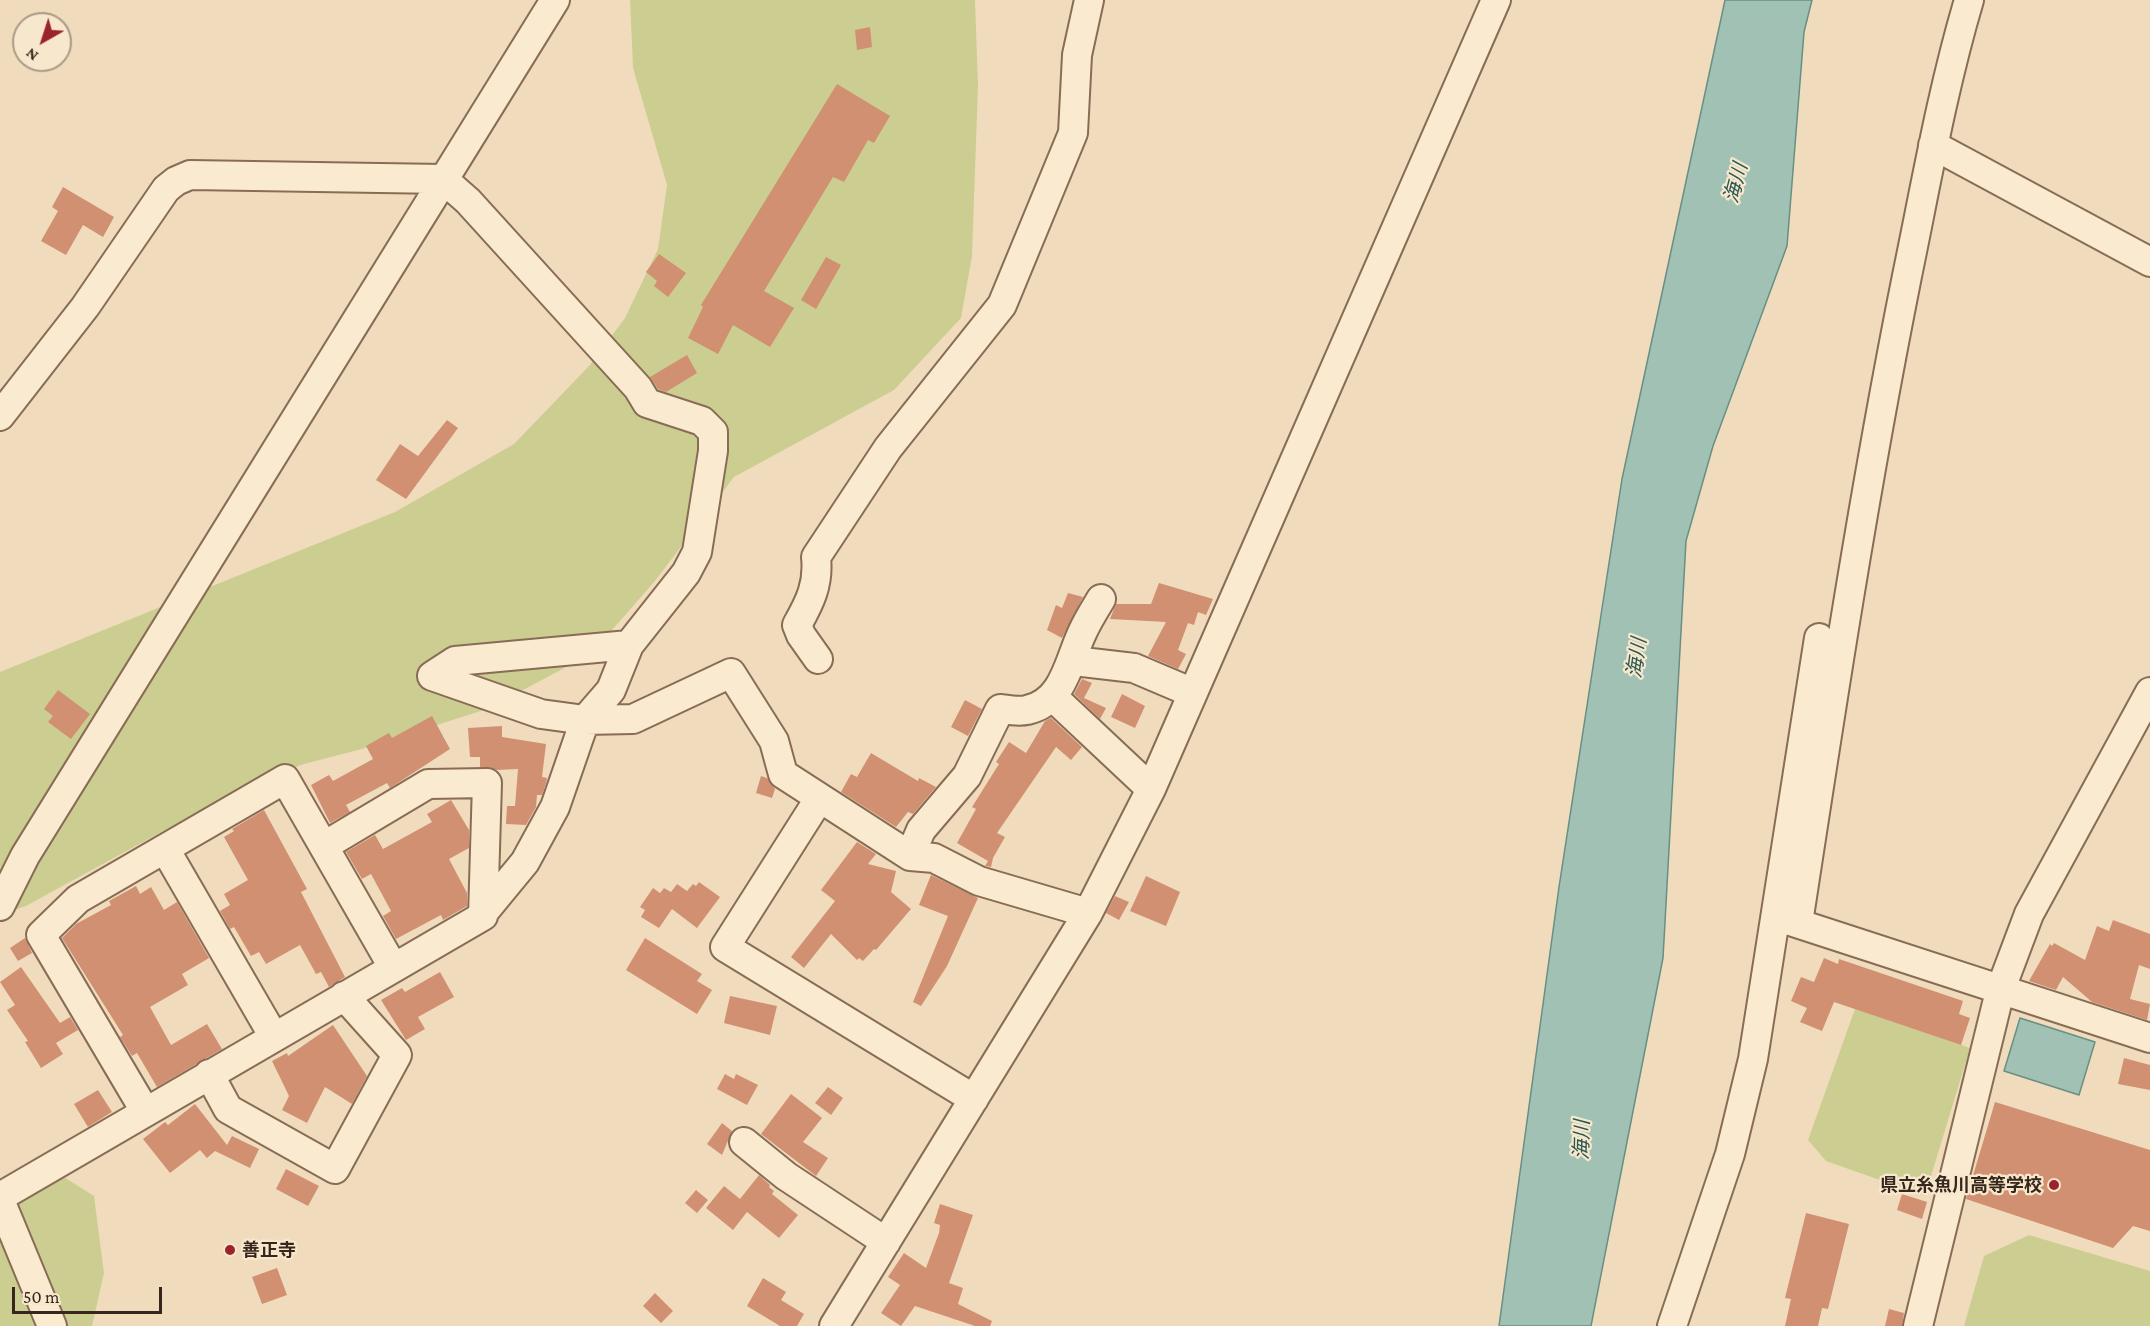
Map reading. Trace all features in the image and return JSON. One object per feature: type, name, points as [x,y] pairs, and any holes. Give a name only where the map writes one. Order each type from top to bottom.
[{"type":"street","points":[[0,906],[25,855],[555,0]]},
{"type":"street","points":[[818,659],[801,635],[797,625],[811,600],[818,574],[816,557],[888,448],[1002,305],[1073,132],[1077,55],[1089,0]]},
{"type":"street","points":[[834,1326],[1088,913],[1151,789],[1496,0]]},
{"type":"street","points":[[1672,1326],[1730,1154],[1787,920],[1857,536],[1933,145],[1956,44],[1969,0]]},
{"type":"street","points":[[1933,145],[2150,262]]},
{"type":"street","points":[[0,416],[85,307],[166,189],[176,181],[190,175],[443,179],[468,201],[553,294],[638,388],[647,404],[702,421],[713,432],[713,451],[697,552],[686,573],[629,645],[611,690],[585,720],[555,807],[525,862],[483,913],[145,1111],[0,1199],[52,1326]]},
{"type":"street","points":[[910,856],[921,830],[967,776],[1000,709],[1027,711],[1046,703],[1052,696],[1074,661],[1082,632],[1101,598]]},
{"type":"street","points":[[1787,920],[1819,638]]},
{"type":"street","points":[[629,645],[454,661],[432,676],[541,714],[585,720],[633,719],[730,673],[774,741],[783,774],[910,856],[934,858],[979,881],[1088,913]]},
{"type":"street","points":[[1074,661],[1134,668],[1193,693]]},
{"type":"street","points":[[1918,1326],[2000,991],[2029,914],[2150,692]]},
{"type":"street","points":[[1052,696],[1151,789]]},
{"type":"street","points":[[145,1111],[41,935],[78,899],[285,779],[393,967]]},
{"type":"street","points":[[324,846],[428,784],[487,783],[483,913]]},
{"type":"street","points":[[819,798],[725,948],[974,1099]]},
{"type":"street","points":[[165,849],[274,1037]]},
{"type":"street","points":[[1787,920],[2150,1038]]},
{"type":"street","points":[[209,1074],[228,1109],[335,1169],[397,1055],[344,996]]},
{"type":"street","points":[[744,1142],[786,1176],[886,1242]]},
{"type":"green space","points":[[630,0],[975,0],[978,86],[972,256],[961,318],[894,390],[734,477],[655,581],[591,654],[487,709],[362,749],[304,764],[249,784],[26,906],[0,915],[0,672],[395,512],[514,444],[589,366],[625,318],[658,249],[667,185],[633,68]]},
{"type":"green space","points":[[1855,1009],[1970,1048],[1925,1196],[1826,1161],[1808,1140]]},
{"type":"green space","points":[[56,1172],[94,1196],[104,1273],[92,1326],[0,1326],[0,1203]]},
{"type":"green space","points":[[2029,1235],[2150,1271],[2150,1326],[1964,1326],[1984,1256]]},
{"type":"water","name":"海川","points":[[1725,0],[1812,0],[1804,32],[1787,246],[1713,446],[1686,541],[1663,958],[1591,1326],[1499,1326],[1559,887],[1622,479]]},
{"type":"water","points":[[2020,1018],[2095,1042],[2079,1095],[2004,1071]]},
{"type":"building","points":[[870,27],[872,47],[857,50],[855,30]]},
{"type":"building","points":[[837,84],[890,116],[874,143],[868,140],[844,182],[833,177],[764,291],[794,308],[770,347],[733,325],[718,354],[688,338],[703,307],[701,305]]},
{"type":"building","points":[[63,187],[114,217],[103,237],[83,225],[66,255],[41,241],[58,211],[52,207]]},
{"type":"building","points":[[659,254],[686,273],[668,297],[654,286],[657,281],[646,272]]},
{"type":"building","points":[[826,257],[841,265],[816,309],[801,300]]},
{"type":"building","points":[[687,355],[697,373],[666,392],[658,389],[650,377]]},
{"type":"building","points":[[447,420],[458,428],[406,499],[376,480],[400,444],[418,456]]},
{"type":"building","points":[[1159,583],[1213,599],[1206,615],[1198,612],[1194,625],[1188,623],[1178,650],[1186,654],[1178,669],[1148,656],[1166,622],[1110,619],[1116,604],[1151,604]]},
{"type":"building","points":[[1068,593],[1083,597],[1062,638],[1047,630],[1056,605],[1062,608]]},
{"type":"building","points":[[1082,679],[1092,683],[1084,698],[1106,708],[1100,719],[1074,694]]},
{"type":"building","points":[[58,690],[90,714],[71,739],[48,722],[53,716],[44,709]]},
{"type":"building","points":[[1122,694],[1145,706],[1135,728],[1111,717]]},
{"type":"building","points":[[965,700],[982,709],[968,736],[951,727]]},
{"type":"building","points":[[432,716],[450,749],[390,788],[387,783],[346,805],[350,812],[330,823],[311,785],[329,775],[333,781],[373,759],[366,746],[389,733],[392,738]]},
{"type":"building","points":[[1051,718],[1082,747],[1071,760],[1056,747],[997,833],[1005,837],[993,858],[991,867],[985,866],[988,861],[957,843],[976,809],[972,807],[999,764],[996,762],[1009,742],[1026,753],[1045,721]]},
{"type":"building","points":[[502,726],[502,737],[546,744],[542,777],[547,778],[546,783],[542,795],[537,795],[536,807],[526,825],[506,824],[507,806],[515,806],[518,769],[497,770],[480,767],[480,757],[470,757],[468,728]]},
{"type":"building","points":[[871,753],[918,781],[919,778],[936,787],[913,814],[908,812],[896,827],[841,792],[851,774],[857,777]]},
{"type":"building","points":[[761,776],[767,778],[775,789],[772,798],[756,793]]},
{"type":"building","points":[[451,800],[469,830],[469,848],[449,859],[467,893],[467,906],[443,920],[441,915],[396,939],[383,916],[391,911],[371,874],[362,879],[346,852],[375,835],[383,849],[432,822],[427,814]]},
{"type":"building","points":[[264,810],[307,889],[301,892],[345,977],[329,987],[321,972],[316,974],[300,945],[266,964],[259,952],[251,956],[234,927],[230,929],[220,911],[230,905],[224,894],[248,880],[224,837],[234,831],[232,829]]},
{"type":"building","points":[[857,842],[876,854],[868,864],[896,871],[891,892],[911,909],[876,950],[874,949],[863,961],[859,958],[857,960],[831,934],[804,968],[791,957],[835,901],[821,890]]},
{"type":"building","points":[[931,875],[978,898],[947,966],[921,1006],[913,1002],[948,916],[919,905]]},
{"type":"building","points":[[1146,876],[1180,892],[1166,926],[1130,911]]},
{"type":"building","points":[[699,882],[720,897],[697,928],[672,909],[659,928],[641,917],[645,910],[640,907],[653,888],[660,893],[664,888],[671,892],[677,884],[687,891],[693,884],[696,886]]},
{"type":"building","points":[[136,886],[140,894],[151,887],[164,910],[177,902],[209,958],[182,974],[188,985],[150,1007],[171,1045],[207,1024],[222,1049],[157,1087],[137,1053],[132,1056],[120,1037],[123,1035],[62,938],[76,924],[111,905],[109,901]]},
{"type":"building","points":[[1115,896],[1129,902],[1119,920],[1106,913]]},
{"type":"building","points":[[2113,920],[2150,934],[2150,969],[2139,965],[2130,999],[2150,1004],[2147,1020],[2092,1002],[2063,977],[2056,990],[2029,981],[2050,944],[2052,946],[2054,943],[2085,960],[2097,926],[2109,931]]},
{"type":"building","points":[[25,938],[32,953],[18,961],[10,948]]},
{"type":"building","points":[[645,938],[702,974],[697,981],[712,990],[697,1014],[626,970]]},
{"type":"building","points":[[1824,958],[1838,964],[1839,959],[1963,1001],[1959,1014],[1970,1018],[1961,1045],[1834,1002],[1822,1031],[1800,1022],[1807,1008],[1791,1001],[1801,977],[1814,982]]},
{"type":"building","points":[[21,967],[60,1023],[70,1017],[78,1030],[56,1043],[63,1054],[41,1068],[25,1042],[28,1041],[7,1010],[15,1005],[0,982]]},
{"type":"building","points":[[440,972],[454,997],[418,1017],[425,1029],[406,1040],[381,1000],[402,988],[405,992]]},
{"type":"building","points":[[730,996],[777,1006],[770,1035],[724,1023]]},
{"type":"building","points":[[333,1025],[367,1076],[352,1104],[325,1087],[307,1123],[282,1110],[289,1096],[272,1061],[287,1053],[288,1056]]},
{"type":"building","points":[[2124,1058],[2150,1065],[2150,1090],[2118,1084]]},
{"type":"building","points":[[725,1074],[734,1079],[736,1074],[758,1085],[747,1105],[717,1089]]},
{"type":"building","points":[[828,1087],[843,1098],[831,1115],[815,1103]]},
{"type":"building","points":[[98,1090],[112,1112],[88,1127],[74,1104]]},
{"type":"building","points":[[791,1094],[822,1118],[803,1142],[828,1158],[816,1176],[761,1134]]},
{"type":"building","points":[[1995,1102],[2150,1150],[2150,1231],[2133,1226],[2113,1248],[1966,1199]]},
{"type":"building","points":[[195,1104],[227,1145],[232,1136],[259,1149],[250,1168],[215,1151],[207,1158],[200,1150],[170,1173],[143,1139],[165,1122],[168,1125]]},
{"type":"building","points":[[722,1123],[732,1131],[722,1155],[707,1144]]},
{"type":"building","points":[[286,1169],[319,1186],[308,1206],[276,1189]]},
{"type":"building","points":[[759,1175],[770,1185],[769,1187],[774,1191],[772,1194],[798,1215],[779,1238],[747,1212],[733,1230],[706,1208],[724,1186],[740,1199]]},
{"type":"building","points":[[696,1190],[708,1200],[697,1213],[685,1203]]},
{"type":"building","points":[[1902,1194],[1927,1202],[1922,1219],[1897,1210]]},
{"type":"building","points":[[940,1204],[973,1215],[949,1283],[963,1288],[958,1304],[992,1321],[990,1326],[975,1326],[915,1306],[901,1326],[881,1313],[900,1285],[888,1277],[904,1253],[926,1268],[939,1233],[940,1225],[934,1223]]},
{"type":"building","points":[[1806,1213],[1849,1224],[1828,1309],[1822,1308],[1818,1326],[1785,1326],[1791,1299],[1785,1298]]},
{"type":"building","points":[[277,1268],[287,1295],[262,1304],[252,1277]]},
{"type":"building","points":[[763,1278],[786,1292],[781,1300],[804,1314],[797,1326],[780,1326],[747,1306]]},
{"type":"building","points":[[655,1293],[673,1311],[661,1323],[643,1306]]},
{"type":"building","points":[[1889,1309],[1904,1313],[1902,1326],[1885,1326]]},
{"type":"place","name":"県立糸魚川高等学校","points":[[2054,1185]]},
{"type":"place","name":"善正寺","points":[[230,1250]]}]
